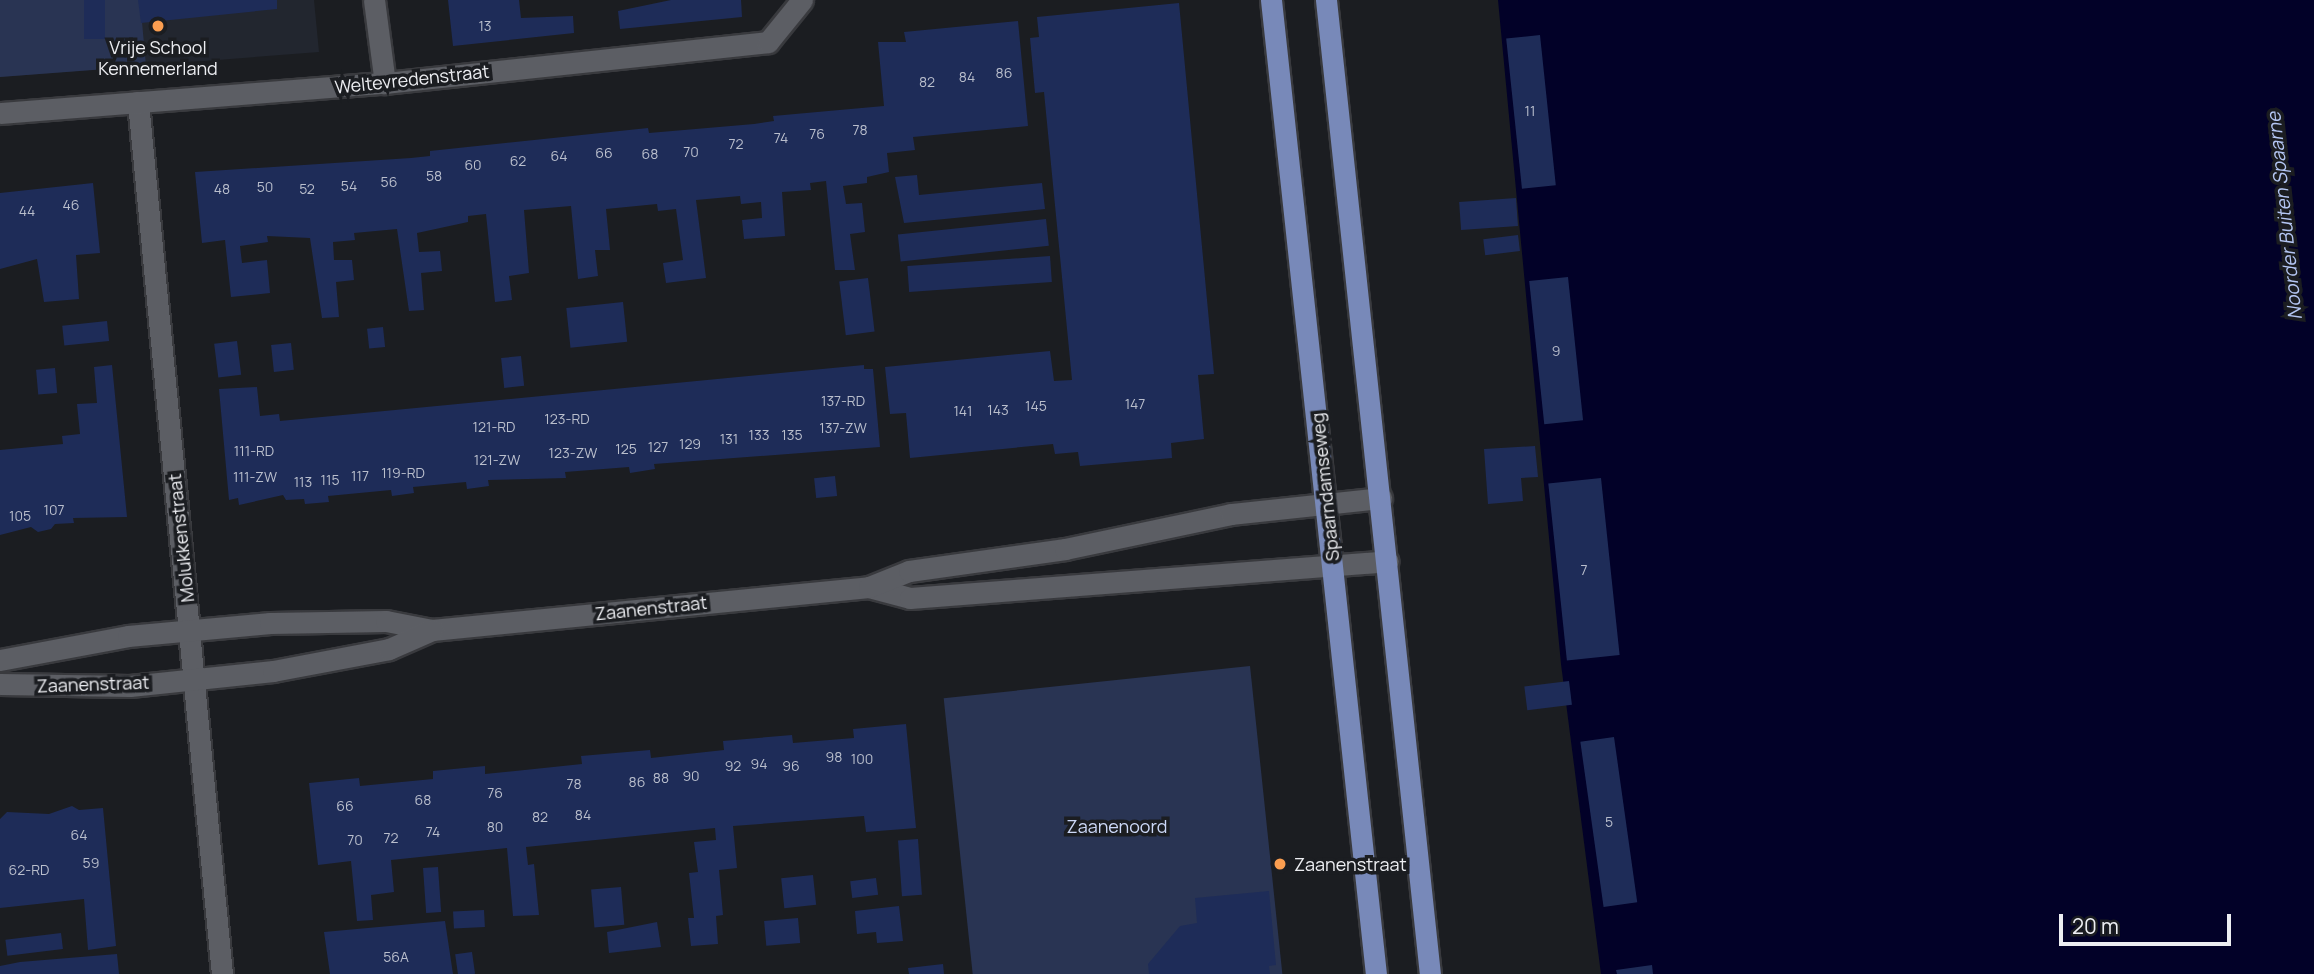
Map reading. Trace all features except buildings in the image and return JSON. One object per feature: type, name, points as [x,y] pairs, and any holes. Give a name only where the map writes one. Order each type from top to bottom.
[{"type":"main road","name":"Spaarndamseweg","points":[[1271,0],[1376,974]]},
{"type":"main road","points":[[1326,0],[1430,974]]},
{"type":"street","points":[[374,0],[385,83]]},
{"type":"street","name":"Weltevredenstraat","points":[[0,113],[385,83],[768,42],[802,0]]},
{"type":"street","name":"Molukkenstraat","points":[[138,102],[222,974]]},
{"type":"street","name":"Zaanenstraat","points":[[0,660],[128,636],[386,621],[432,630],[869,587],[909,570],[1065,549],[1231,514],[1381,498]]},
{"type":"street","name":"Zaanenstraat","points":[[869,587],[910,598],[1388,561]]},
{"type":"street","name":"Zaanenstraat","points":[[0,684],[130,685],[273,671],[389,649],[432,630]]},
{"type":"shaded area","name":"Vrije School Kennemerland","points":[[0,0],[314,0],[319,52],[0,77]]},
{"type":"green space","points":[[0,0],[140,0],[146,66],[0,77]]},
{"type":"green space","name":"Zaanenoord","points":[[1250,666],[1282,974],[973,974],[944,698]]},
{"type":"water","name":"Noorder Buiten Spaarne","points":[[1498,0],[2314,0],[2314,974],[1601,974],[1561,664]]},
{"type":"place","name":"Vrije School Kennemerland","points":[[158,26]]},
{"type":"place","name":"Zaanenstraat","points":[[1280,864]]}]
